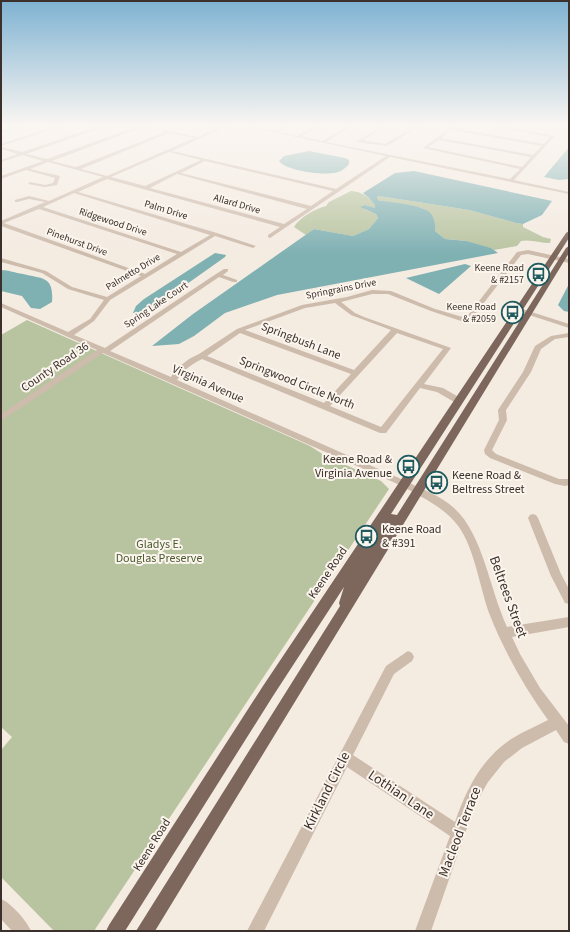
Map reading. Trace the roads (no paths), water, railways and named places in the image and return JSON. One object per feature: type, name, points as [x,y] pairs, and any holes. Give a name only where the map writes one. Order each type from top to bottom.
[{"type":"main road","name":"Keene Road","points":[[145,931],[342,614],[449,417],[569,233]]},
{"type":"main road","name":"Keene Road","points":[[115,931],[268,691],[412,487],[564,261],[569,248]]},
{"type":"main road","points":[[412,487],[416,486],[417,477],[445,433],[449,417]]},
{"type":"street","points":[[1,224],[127,168]]},
{"type":"street","points":[[145,188],[187,168]]},
{"type":"street","points":[[242,168],[337,191]]},
{"type":"street","points":[[270,236],[370,168]]},
{"type":"street","points":[[450,168],[569,193]]},
{"type":"street","points":[[511,181],[523,168]]},
{"type":"street","points":[[1,178],[26,169],[58,177],[55,184],[49,186],[30,183]]},
{"type":"street","name":"Allard Drive","points":[[76,169],[284,226]]},
{"type":"street","points":[[177,173],[312,208]]},
{"type":"street","name":"Palm Drive","points":[[74,192],[253,246]]},
{"type":"street","points":[[17,201],[29,197],[49,202]]},
{"type":"street","name":"Ridgewood Drive","points":[[39,207],[182,254]]},
{"type":"street","name":"Pinehurst Drive","points":[[1,224],[146,276]]},
{"type":"street","name":"Palmetto Drive","points":[[69,335],[92,320],[108,299],[215,234]]},
{"type":"street","name":"Springrains Drive","points":[[172,381],[198,363],[202,356],[239,330],[304,306],[348,299],[372,292],[383,291],[394,294],[427,308],[468,321],[519,253],[528,252],[552,258]]},
{"type":"street","points":[[552,258],[569,264]]},
{"type":"street","points":[[1,260],[44,272],[70,288],[108,299]]},
{"type":"street","name":"Spring Lake Court","points":[[104,351],[226,270]]},
{"type":"street","points":[[218,275],[235,281]]},
{"type":"street","points":[[336,300],[353,314],[362,318],[447,348],[418,386],[422,391],[448,400],[459,401]]},
{"type":"street","name":"Virginia Avenue","points":[[1,305],[412,487]]},
{"type":"street","points":[[519,310],[569,326]]},
{"type":"street","name":"Springbush Lane","points":[[239,330],[355,373]]},
{"type":"street","points":[[325,407],[395,330]]},
{"type":"street","points":[[569,335],[553,337],[538,348],[527,372],[502,410],[503,420],[488,450],[488,452],[493,456],[558,482],[569,482]]},
{"type":"street","name":"County Road 36","points":[[1,418],[104,351]]},
{"type":"street","name":"Springwood Circle North","points":[[202,356],[383,431],[418,386]]},
{"type":"street","name":"Beltrees Street","points":[[412,487],[432,497],[451,511],[469,534],[474,545],[487,591],[516,658],[557,722],[569,737]]},
{"type":"street","points":[[532,518],[548,557],[569,598]]},
{"type":"street","points":[[504,633],[569,622]]},
{"type":"street","name":"Kirkland Circle","points":[[255,931],[390,670],[408,657]]},
{"type":"street","name":"Macleod Terrace","points":[[423,931],[469,802],[483,776],[499,757],[517,743],[557,722]]},
{"type":"street","name":"Lothian Lane","points":[[345,757],[458,833]]},
{"type":"street","points":[[1,907],[23,931]]},
{"type":"water","points":[[292,168],[345,168],[337,172],[328,173],[304,172]]},
{"type":"water","points":[[551,168],[569,168],[569,179],[559,180],[544,177]]},
{"type":"water","points":[[414,171],[552,201],[542,215],[523,224],[469,210],[379,196],[377,197],[378,200],[412,205],[428,211],[434,220],[435,231],[445,239],[467,241],[491,248],[498,253],[277,295],[225,313],[194,336],[179,344],[152,346],[193,314],[314,229],[353,236],[369,229],[378,218],[376,214],[360,207],[365,205],[375,208],[375,205],[363,193],[395,173]]},
{"type":"water","points":[[215,253],[226,255],[153,308],[144,313],[133,313],[136,306],[144,299]]},
{"type":"water","points":[[465,264],[471,266],[439,294],[406,278]]},
{"type":"water","points":[[1,270],[46,280],[51,287],[52,302],[40,309],[31,308],[22,296],[1,291]]},
{"type":"water","points":[[569,284],[569,312],[564,311],[558,305]]},
{"type":"place","name":"Keene Road & #2157","points":[[539,274]]},
{"type":"place","name":"Keene Road & #2059","points":[[512,313]]},
{"type":"place","name":"Keene Road & Virginia Avenue","points":[[408,466]]},
{"type":"place","name":"Keene Road & Beltress Street","points":[[436,482]]},
{"type":"place","name":"Keene Road & #391","points":[[366,536]]},
{"type":"park label","name":"Gladys E. Douglas Preserve","points":[[159,551]]}]
